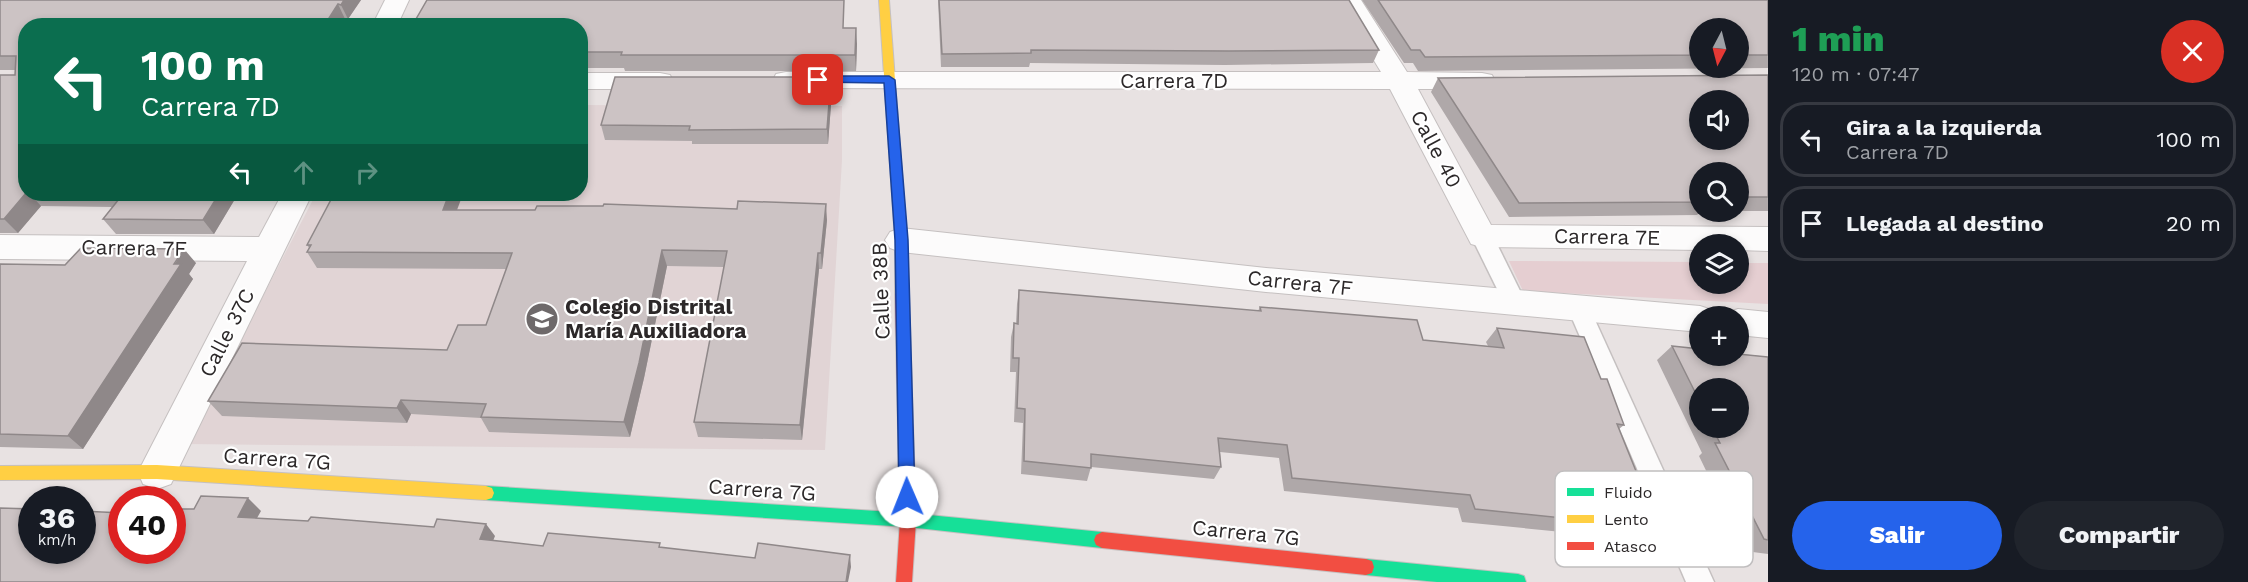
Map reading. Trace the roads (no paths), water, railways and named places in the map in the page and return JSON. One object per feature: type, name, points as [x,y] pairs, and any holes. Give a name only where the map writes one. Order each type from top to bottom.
[{"type":"street","points":[[388,18],[397,0]]},
{"type":"street","name":"Calle 38B","points":[[884,0],[901,240],[908,520],[904,582]]},
{"type":"street","name":"Calle 40","points":[[1349,0],[1400,82],[1482,236]]},
{"type":"street","name":"Carrera 7D","points":[[759,80],[1507,81]]},
{"type":"street","points":[[588,81],[687,81]]},
{"type":"street","name":"Calle 37C","points":[[158,472],[293,201]]},
{"type":"street","name":"Carrera 7E","points":[[1482,236],[1768,239]]},
{"type":"street","name":"Carrera 7F","points":[[901,240],[1255,279],[1689,318]]},
{"type":"street","name":"Carrera 7F","points":[[0,247],[269,249]]},
{"type":"street","points":[[1749,323],[1768,325]]},
{"type":"street","name":"Carrera 7G","points":[[0,473],[158,472],[908,520],[1518,582]]},
{"type":"lane","name":"Calle 40","points":[[1482,236],[1515,303]]},
{"type":"lane","points":[[1579,309],[1651,471]]},
{"type":"lane","points":[[1693,567],[1700,582]]},
{"type":"place","name":"Colegio Distrital María Auxiliadora","points":[[542,319]]}]
